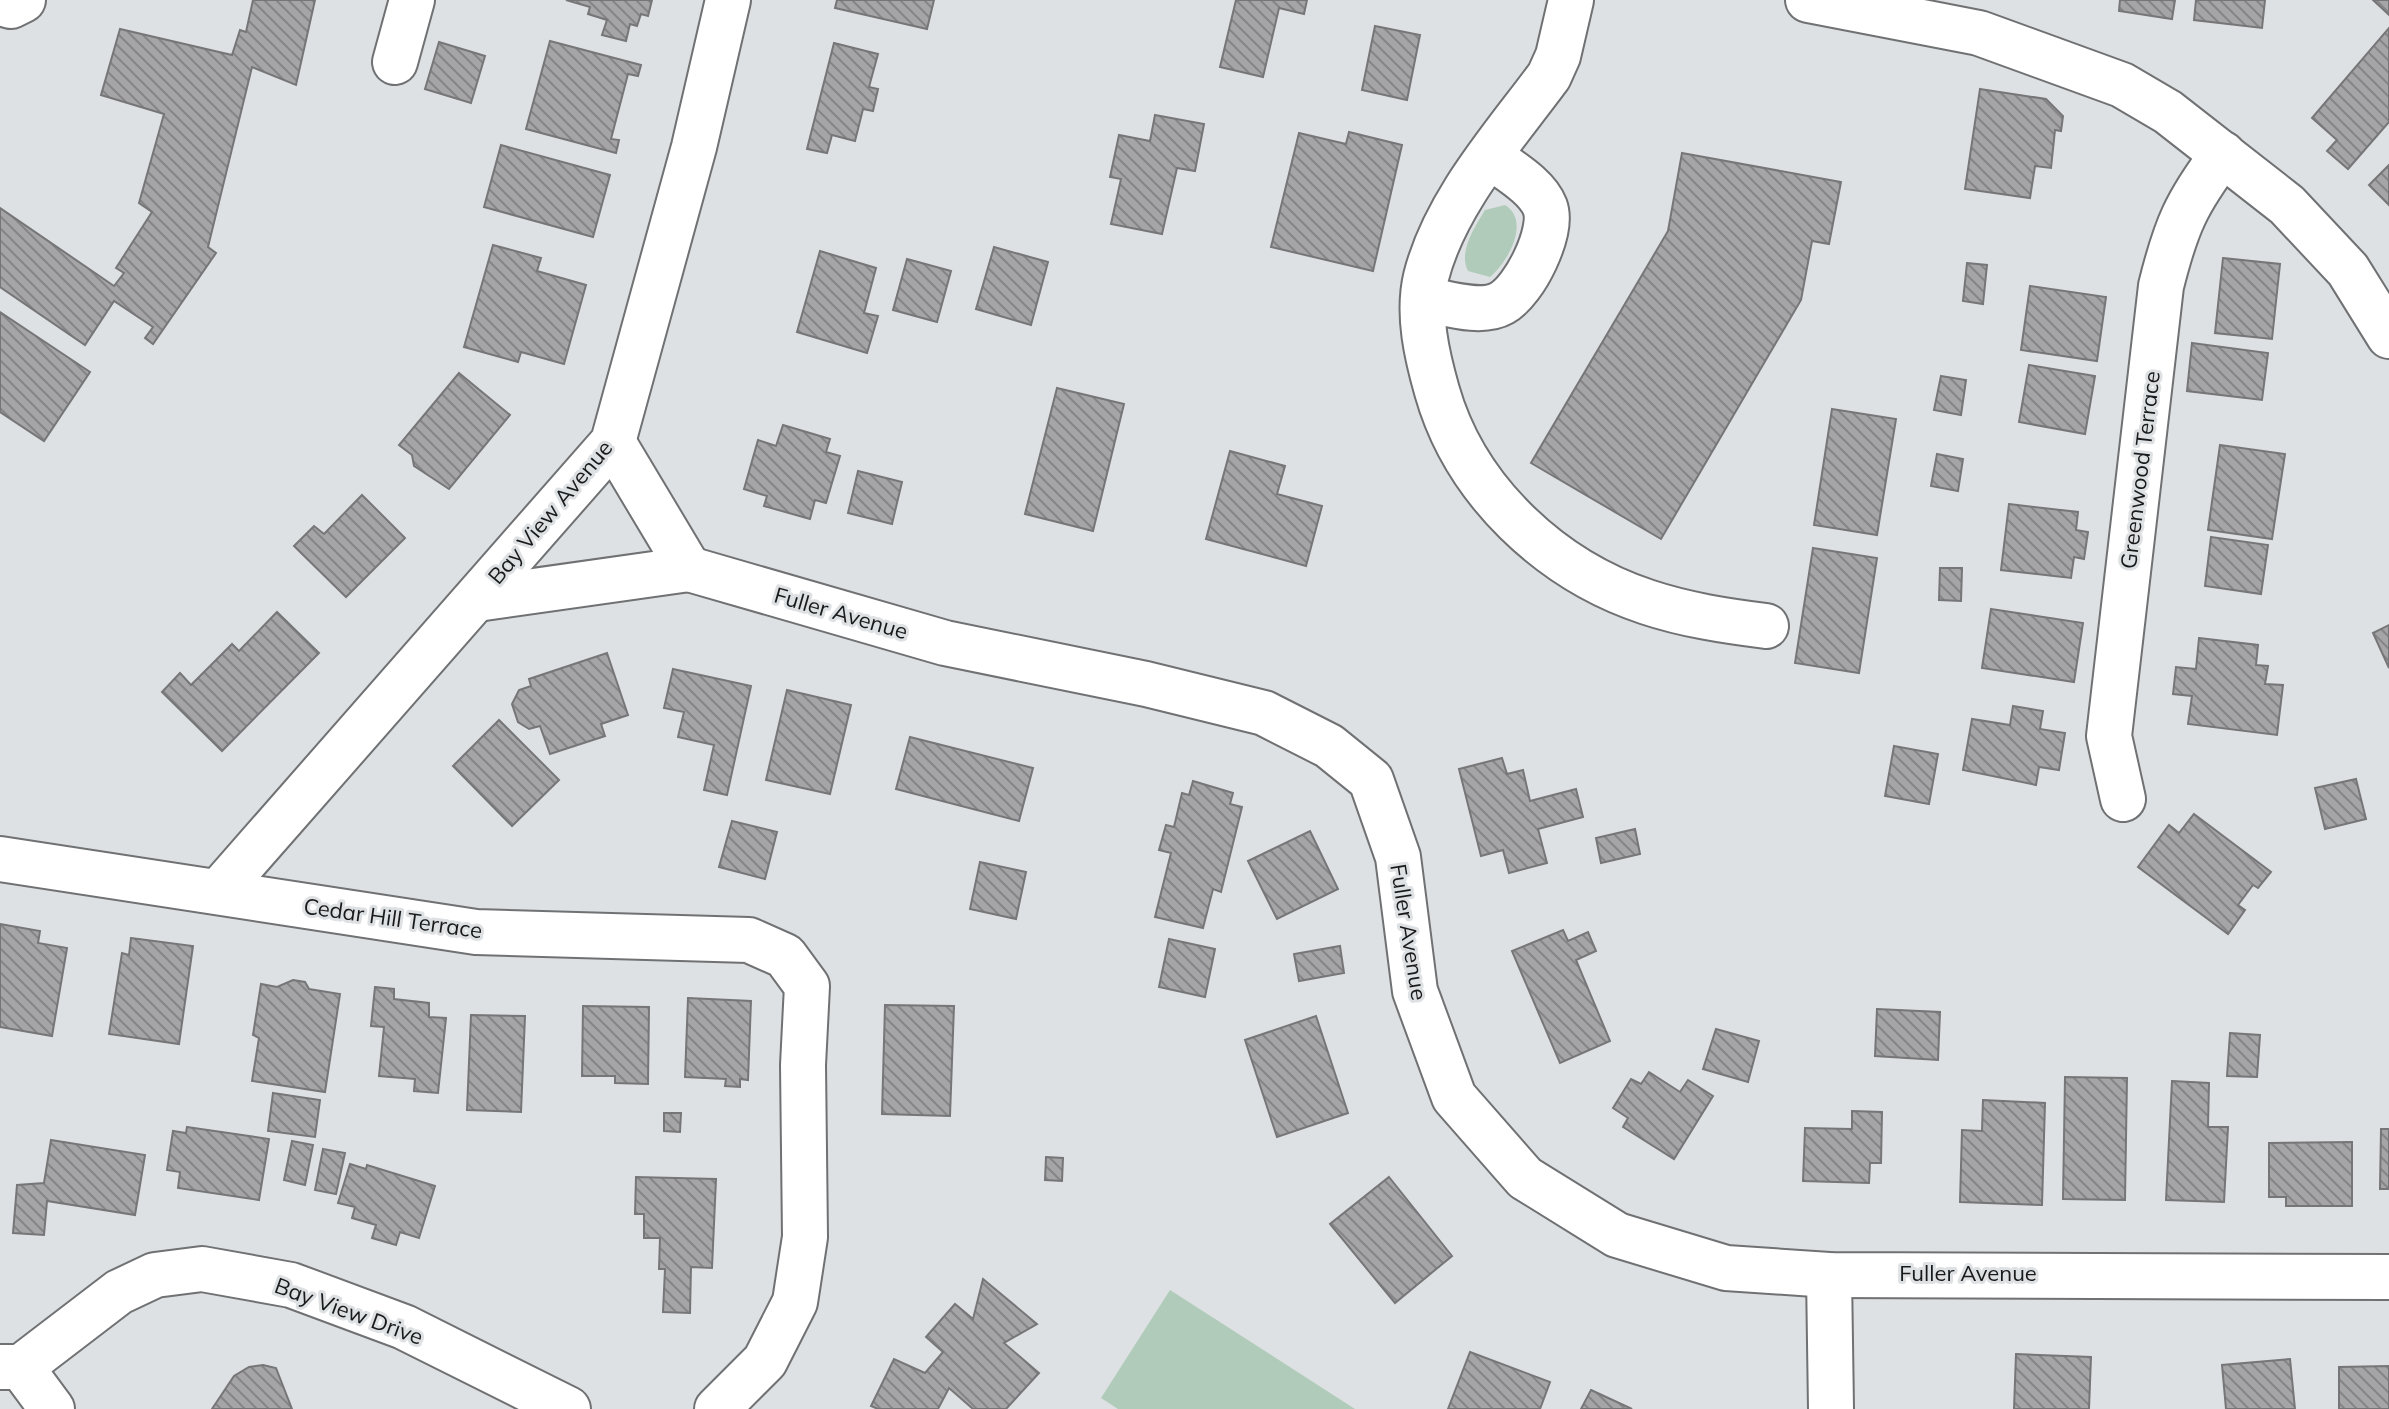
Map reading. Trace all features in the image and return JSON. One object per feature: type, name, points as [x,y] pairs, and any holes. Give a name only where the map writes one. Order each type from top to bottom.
[{"type":"street","points":[[0,3],[11,6],[23,0]]},
{"type":"street","points":[[395,62],[412,0]]},
{"type":"street","name":"Bay View Avenue","points":[[220,890],[613,442],[694,147],[728,0]]},
{"type":"street","points":[[1571,0],[1558,56],[1549,76],[1457,205],[1441,235],[1426,278],[1424,299],[1428,359],[1443,413],[1467,464],[1502,508],[1594,579],[1647,602],[1706,618],[1766,626]]},
{"type":"street","points":[[1808,0],[1979,33],[2122,85],[2168,112],[2287,205],[2348,270],[2389,336]]},
{"type":"street","name":"Greenwood Terrace","points":[[2123,799],[2109,736],[2161,286],[2174,237],[2191,196],[2223,154]]},
{"type":"street","points":[[1424,299],[1479,308],[1501,304],[1516,290],[1543,244],[1548,227],[1544,205],[1531,189],[1491,157]]},
{"type":"street","points":[[613,442],[689,569]]},
{"type":"street","name":"Fuller Avenue","points":[[477,599],[689,569],[945,643],[1146,684],[1264,713],[1329,746],[1371,780],[1398,857],[1415,991],[1454,1097],[1525,1178],[1617,1235],[1726,1268],[1829,1275],[2389,1277]]},
{"type":"street","name":"Cedar Hill Terrace","points":[[0,859],[220,890],[476,932],[749,940],[785,956],[807,986],[803,1065],[805,1237],[795,1302],[765,1361],[717,1409]]},
{"type":"street","name":"Bay View Drive","points":[[10,1367],[119,1292],[155,1275],[202,1269],[291,1285],[404,1327],[568,1409]]},
{"type":"street","points":[[1829,1275],[1831,1409]]},
{"type":"street","points":[[10,1367],[52,1409]]},
{"type":"green space","points":[[1505,205],[1513,212],[1516,221],[1510,252],[1490,277],[1468,271],[1466,247],[1477,224],[1485,210]]},
{"type":"green space","points":[[1170,1290],[1355,1409],[1118,1409],[1101,1398]]},
{"type":"building","points":[[253,0],[315,0],[296,85],[252,67],[208,247],[216,253],[153,344],[145,338],[153,327],[114,301],[85,345],[0,287],[0,208],[114,286],[124,273],[116,268],[152,212],[139,203],[164,114],[101,95],[120,29],[232,55],[240,30],[246,32]]},
{"type":"building","points":[[566,0],[652,0],[648,16],[641,14],[637,26],[630,24],[626,41],[602,35],[607,20],[588,14],[590,7]]},
{"type":"building","points":[[837,0],[934,0],[927,29],[835,8]]},
{"type":"building","points":[[1236,0],[1307,0],[1304,14],[1279,8],[1263,77],[1220,67]]},
{"type":"building","points":[[2120,0],[2175,0],[2172,19],[2119,11]]},
{"type":"building","points":[[2196,0],[2265,0],[2262,28],[2194,20]]},
{"type":"building","points":[[2373,0],[2389,0],[2389,15]]},
{"type":"building","points":[[1375,26],[1420,35],[1407,100],[1362,90]]},
{"type":"building","points":[[2389,28],[2389,122],[2348,169],[2327,151],[2337,140],[2312,118]]},
{"type":"building","points":[[550,41],[641,65],[638,76],[628,74],[611,139],[619,140],[616,153],[526,129]]},
{"type":"building","points":[[439,42],[485,56],[471,103],[425,89]]},
{"type":"building","points":[[834,43],[878,54],[869,87],[878,89],[873,111],[863,109],[855,141],[832,135],[827,153],[807,149]]},
{"type":"building","points":[[1980,89],[2046,99],[2063,116],[2061,131],[2055,130],[2051,168],[2035,166],[2030,198],[1965,189]]},
{"type":"building","points":[[1155,115],[1204,124],[1195,171],[1177,168],[1162,234],[1111,224],[1121,179],[1110,177],[1119,135],[1150,141]]},
{"type":"building","points":[[1349,132],[1402,145],[1373,271],[1271,247],[1299,133],[1346,144]]},
{"type":"building","points":[[501,145],[610,175],[593,237],[484,207]]},
{"type":"building","points":[[1682,153],[1841,182],[1829,244],[1812,241],[1801,300],[1661,539],[1531,463],[1668,231]]},
{"type":"building","points":[[2389,165],[2389,205],[2369,185]]},
{"type":"building","points":[[493,245],[541,258],[537,271],[586,285],[564,364],[521,352],[518,362],[464,347]]},
{"type":"building","points":[[994,247],[1048,262],[1031,325],[976,309]]},
{"type":"building","points":[[820,251],[876,268],[864,313],[878,316],[867,353],[797,332]]},
{"type":"building","points":[[2223,258],[2280,264],[2272,339],[2215,333]]},
{"type":"building","points":[[907,259],[951,271],[937,322],[893,310]]},
{"type":"building","points":[[1967,263],[1987,265],[1983,304],[1963,301]]},
{"type":"building","points":[[2030,286],[2106,297],[2097,361],[2021,350]]},
{"type":"building","points":[[0,312],[90,372],[44,441],[0,412]]},
{"type":"building","points":[[2192,343],[2268,353],[2262,400],[2187,391]]},
{"type":"building","points":[[2029,365],[2095,376],[2085,434],[2019,422]]},
{"type":"building","points":[[459,373],[510,415],[449,489],[414,466],[412,455],[399,445]]},
{"type":"building","points":[[1941,376],[1966,380],[1961,415],[1934,410]]},
{"type":"building","points":[[1057,388],[1124,404],[1093,531],[1025,514]]},
{"type":"building","points":[[1832,409],[1896,419],[1877,535],[1814,525]]},
{"type":"building","points":[[783,425],[830,439],[826,452],[840,456],[826,503],[815,500],[810,519],[764,506],[767,496],[744,489],[758,440],[776,446]]},
{"type":"building","points":[[2220,445],[2285,454],[2272,539],[2208,530]]},
{"type":"building","points":[[1230,451],[1285,466],[1277,494],[1322,506],[1306,566],[1206,539]]},
{"type":"building","points":[[1937,454],[1963,459],[1958,491],[1931,486]]},
{"type":"building","points":[[858,471],[902,482],[892,524],[848,513]]},
{"type":"building","points":[[362,495],[405,538],[346,597],[294,546],[314,526],[324,534]]},
{"type":"building","points":[[2009,504],[2078,512],[2076,530],[2088,532],[2084,559],[2074,557],[2071,578],[2001,570]]},
{"type":"building","points":[[2211,537],[2268,545],[2261,594],[2205,586]]},
{"type":"building","points":[[1813,548],[1877,558],[1859,673],[1795,663]]},
{"type":"building","points":[[1940,568],[1962,568],[1961,601],[1939,600]]},
{"type":"building","points":[[1991,609],[2083,623],[2074,682],[1982,668]]},
{"type":"building","points":[[277,612],[319,653],[222,751],[162,692],[180,673],[191,685],[232,644],[239,651]]},
{"type":"building","points":[[2389,625],[2389,668],[2373,633]]},
{"type":"building","points":[[2199,638],[2258,645],[2256,665],[2268,666],[2265,684],[2283,685],[2277,735],[2188,724],[2192,696],[2173,694],[2176,667],[2196,669]]},
{"type":"building","points":[[607,653],[628,715],[601,724],[605,736],[550,754],[540,726],[529,729],[518,722],[512,704],[519,690],[531,686],[529,679]]},
{"type":"building","points":[[673,669],[751,686],[727,795],[704,790],[714,745],[678,737],[684,712],[664,708]]},
{"type":"building","points":[[787,690],[851,705],[830,794],[766,780]]},
{"type":"building","points":[[2013,706],[2043,711],[2040,729],[2065,733],[2059,770],[2039,767],[2036,785],[1963,770],[1972,719],[2010,725]]},
{"type":"building","points":[[499,720],[559,780],[512,826],[453,766]]},
{"type":"building","points":[[910,737],[1033,768],[1019,821],[896,789]]},
{"type":"building","points":[[1894,746],[1938,754],[1929,804],[1885,796]]},
{"type":"building","points":[[1502,758],[1507,774],[1523,770],[1530,801],[1576,789],[1583,817],[1538,829],[1547,863],[1509,873],[1503,850],[1481,856],[1459,769]]},
{"type":"building","points":[[2356,779],[2366,819],[2325,829],[2315,788]]},
{"type":"building","points":[[1193,781],[1233,793],[1230,804],[1242,807],[1221,892],[1213,889],[1203,928],[1155,917],[1171,853],[1159,850],[1166,825],[1174,827],[1182,793],[1189,795]]},
{"type":"building","points":[[2194,814],[2271,872],[2258,888],[2253,885],[2238,905],[2245,910],[2228,934],[2138,867],[2169,825],[2179,833]]},
{"type":"building","points":[[732,821],[777,832],[765,879],[719,867]]},
{"type":"building","points":[[1635,829],[1640,854],[1601,863],[1596,838]]},
{"type":"building","points":[[1310,831],[1338,889],[1277,919],[1248,861]]},
{"type":"building","points":[[980,862],[1026,872],[1016,919],[970,909]]},
{"type":"building","points":[[0,924],[40,931],[38,943],[67,948],[52,1036],[0,1027]]},
{"type":"building","points":[[1563,930],[1568,941],[1588,932],[1596,951],[1576,960],[1610,1041],[1560,1063],[1512,951]]},
{"type":"building","points":[[131,938],[193,946],[179,1044],[109,1034],[122,953],[129,955]]},
{"type":"building","points":[[1169,939],[1215,949],[1205,997],[1159,987]]},
{"type":"building","points":[[1340,946],[1344,973],[1299,981],[1294,954]]},
{"type":"building","points":[[293,980],[305,982],[309,989],[340,994],[325,1092],[252,1081],[259,1038],[253,1035],[261,984],[277,987]]},
{"type":"building","points":[[375,987],[394,989],[394,999],[429,1003],[429,1017],[446,1018],[438,1093],[414,1091],[415,1079],[379,1076],[384,1027],[371,1026]]},
{"type":"building","points":[[688,998],[751,1001],[748,1080],[740,1079],[740,1087],[725,1086],[726,1079],[685,1077]]},
{"type":"building","points":[[885,1005],[954,1006],[950,1116],[882,1114]]},
{"type":"building","points":[[583,1006],[649,1007],[648,1084],[615,1083],[615,1076],[582,1076]]},
{"type":"building","points":[[1877,1009],[1940,1012],[1938,1060],[1875,1056]]},
{"type":"building","points":[[471,1015],[525,1016],[521,1112],[467,1110]]},
{"type":"building","points":[[1316,1016],[1348,1113],[1277,1137],[1245,1040]]},
{"type":"building","points":[[1716,1029],[1759,1041],[1748,1082],[1703,1069]]},
{"type":"building","points":[[2230,1033],[2260,1035],[2257,1077],[2227,1076]]},
{"type":"building","points":[[1649,1072],[1680,1092],[1688,1080],[1713,1096],[1674,1159],[1623,1127],[1628,1118],[1613,1108],[1631,1079],[1641,1084]]},
{"type":"building","points":[[2065,1077],[2127,1078],[2125,1200],[2063,1199]]},
{"type":"building","points":[[2172,1081],[2209,1083],[2208,1127],[2228,1127],[2224,1202],[2166,1200]]},
{"type":"building","points":[[273,1093],[320,1100],[315,1137],[268,1131]]},
{"type":"building","points":[[1983,1100],[2045,1103],[2042,1205],[1960,1202],[1962,1130],[1982,1131]]},
{"type":"building","points":[[1852,1111],[1882,1112],[1881,1163],[1870,1163],[1869,1183],[1803,1181],[1805,1128],[1852,1129]]},
{"type":"building","points":[[664,1113],[681,1113],[680,1132],[664,1131]]},
{"type":"building","points":[[187,1127],[269,1139],[259,1200],[178,1188],[180,1172],[167,1170],[173,1131],[186,1133]]},
{"type":"building","points":[[2381,1129],[2389,1129],[2389,1189],[2380,1189]]},
{"type":"building","points":[[51,1140],[145,1155],[135,1215],[47,1201],[44,1235],[13,1233],[17,1185],[44,1183]]},
{"type":"building","points":[[292,1141],[313,1145],[305,1185],[284,1180]]},
{"type":"building","points":[[2352,1142],[2352,1206],[2286,1206],[2286,1197],[2269,1197],[2269,1143]]},
{"type":"building","points":[[323,1149],[345,1153],[336,1194],[315,1190]]},
{"type":"building","points":[[1046,1157],[1063,1158],[1062,1181],[1045,1180]]},
{"type":"building","points":[[350,1164],[366,1169],[367,1165],[435,1186],[419,1238],[400,1232],[396,1245],[372,1238],[376,1225],[352,1218],[355,1207],[338,1203]]},
{"type":"building","points":[[636,1177],[716,1179],[712,1268],[691,1267],[690,1313],[663,1312],[665,1269],[659,1269],[660,1238],[644,1238],[644,1214],[635,1214]]},
{"type":"building","points":[[1389,1177],[1452,1256],[1395,1303],[1330,1224]]},
{"type":"building","points":[[983,1279],[1037,1324],[1004,1343],[1039,1373],[1006,1409],[973,1409],[949,1388],[938,1409],[878,1409],[871,1406],[894,1359],[925,1373],[943,1352],[926,1337],[955,1304],[973,1319]]},
{"type":"building","points":[[1470,1352],[1550,1382],[1540,1409],[1448,1409]]},
{"type":"building","points":[[2016,1354],[2091,1357],[2089,1409],[2014,1409]]},
{"type":"building","points":[[2290,1359],[2295,1409],[2226,1409],[2222,1365]]},
{"type":"building","points":[[263,1365],[276,1368],[292,1409],[212,1409],[234,1376],[249,1367]]},
{"type":"building","points":[[2389,1366],[2389,1409],[2339,1409],[2339,1367]]},
{"type":"building","points":[[1591,1390],[1632,1409],[1581,1409]]}]
